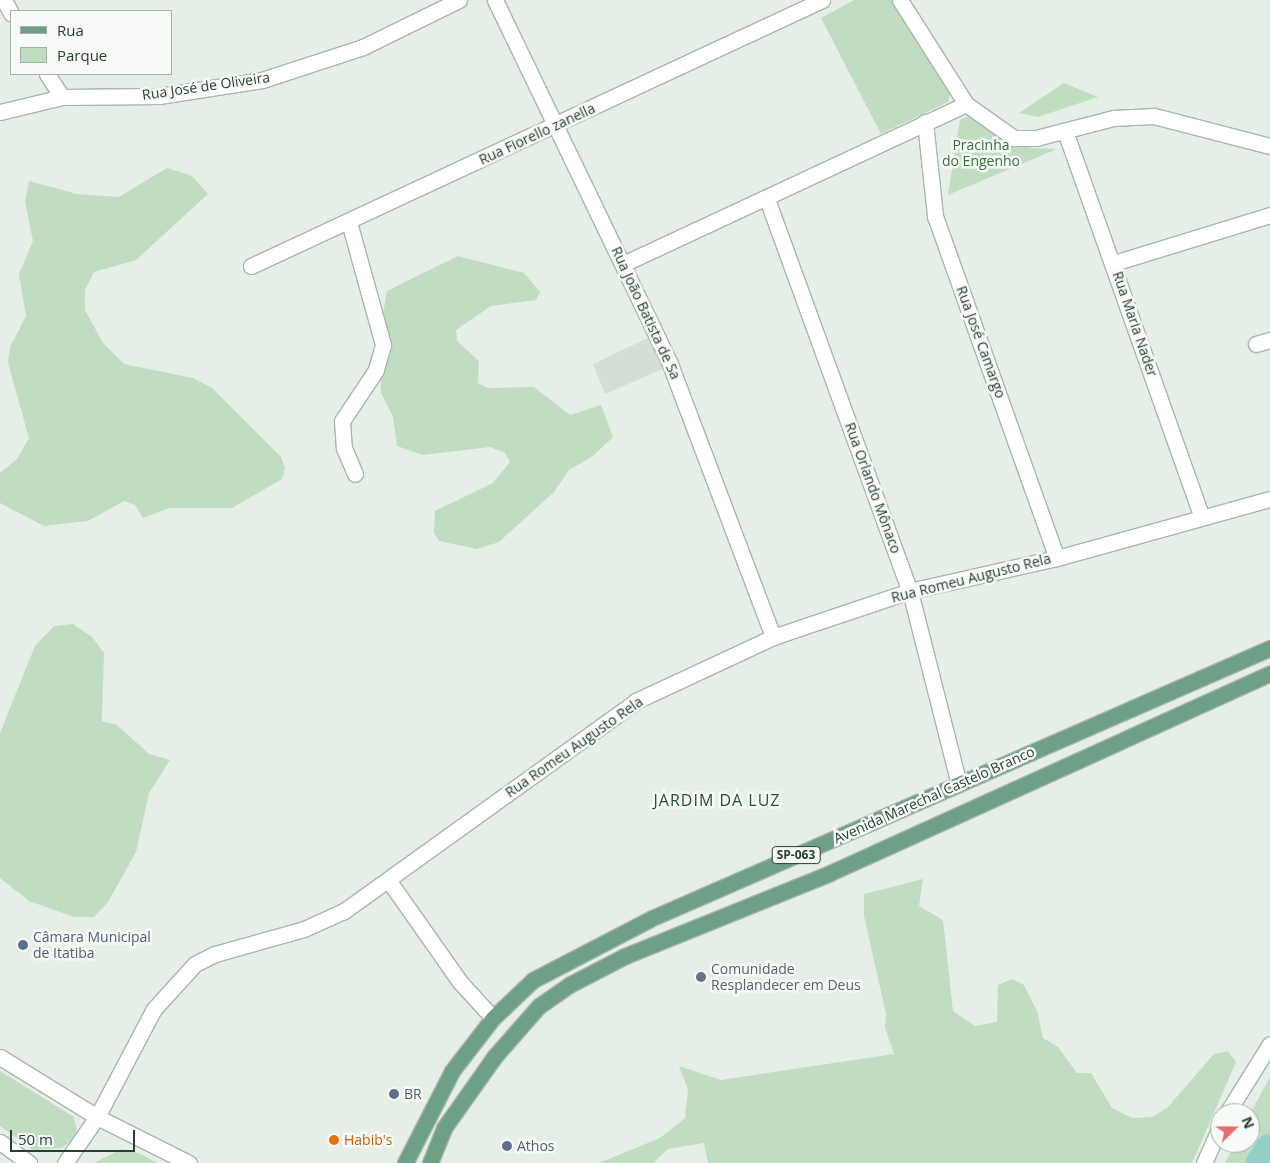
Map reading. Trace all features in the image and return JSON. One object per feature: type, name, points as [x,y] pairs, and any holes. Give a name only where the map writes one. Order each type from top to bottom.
[{"type":"main road","name":"Avenida Marechal Castelo Branco","points":[[405,1163],[452,1070],[494,1018],[533,980],[598,945],[1270,648]]},
{"type":"main road","name":"Avenida Marechal Castelo Branco","points":[[430,1163],[444,1128],[495,1056],[538,1006],[569,985],[625,956],[830,873],[1270,673]]},
{"type":"street","points":[[4,0],[10,11]]},
{"type":"street","name":"Rua José de Oliveira","points":[[0,112],[62,97],[159,96],[262,80],[362,47],[459,0]]},
{"type":"street","name":"Rua João Batista de Sa","points":[[495,0],[558,124],[670,364],[773,637]]},
{"type":"street","name":"Rua Fiorello zanella","points":[[251,266],[822,0]]},
{"type":"street","points":[[900,0],[966,104],[1014,138],[1065,131],[1114,118],[1154,116],[1270,146]]},
{"type":"street","points":[[48,75],[62,97]]},
{"type":"street","points":[[623,264],[767,199],[966,104]]},
{"type":"street","name":"Rua José Camargo","points":[[925,122],[935,216],[1057,558]]},
{"type":"street","name":"Rua Maria Nader","points":[[1065,131],[1114,263],[1202,517]]},
{"type":"street","name":"Rua Orlando Mônaco","points":[[767,199],[910,590],[959,784]]},
{"type":"street","points":[[1114,263],[1270,215]]},
{"type":"street","points":[[349,222],[383,345],[380,363],[342,421],[344,448],[355,474]]},
{"type":"street","name":"Rua Romeu Augusto Rela","points":[[65,1163],[97,1117],[154,1009],[195,964],[215,954],[304,929],[344,911],[389,881],[636,701],[773,637],[910,590],[1057,558],[1270,499]]},
{"type":"street","points":[[389,881],[460,982],[494,1018]]},
{"type":"street","points":[[1233,1103],[1270,1044]]},
{"type":"street","points":[[0,1057],[97,1117],[189,1163]]},
{"type":"street","points":[[0,1142],[29,1163]]},
{"type":"street","points":[[1204,1163],[1210,1150]]},
{"type":"shaded area","points":[[650,337],[665,368],[605,394],[593,364]]},
{"type":"green space","points":[[854,0],[895,0],[953,83],[948,102],[881,134],[821,18]]},
{"type":"green space","points":[[1064,83],[1098,97],[1038,117],[1019,113]]},
{"type":"green space","name":"Pracinha do Engenho","points":[[972,114],[1009,139],[1032,148],[1057,149],[948,195],[960,120]]},
{"type":"green space","points":[[167,168],[192,176],[208,194],[136,260],[94,272],[85,290],[85,310],[103,343],[124,364],[193,378],[212,388],[281,457],[285,468],[282,479],[232,508],[170,508],[143,518],[135,505],[124,501],[88,521],[44,526],[0,503],[0,473],[17,459],[29,438],[8,363],[10,347],[26,316],[19,274],[33,241],[25,202],[29,181],[77,194],[119,197]]},
{"type":"green space","points":[[458,256],[524,273],[540,292],[536,300],[491,306],[456,330],[457,341],[479,361],[478,383],[488,388],[534,387],[570,415],[601,405],[613,437],[593,456],[569,470],[554,492],[499,542],[477,549],[439,541],[434,533],[435,511],[493,483],[510,462],[505,453],[490,447],[423,455],[397,446],[393,417],[381,393],[380,330],[387,291]]},
{"type":"green space","points":[[73,624],[92,637],[104,653],[102,721],[117,725],[149,754],[170,760],[149,793],[136,852],[108,902],[94,917],[74,917],[29,901],[0,878],[0,733],[35,646],[54,626]]},
{"type":"green space","points":[[923,879],[919,906],[943,920],[953,1011],[975,1026],[997,1022],[998,985],[1012,979],[1024,985],[1037,1011],[1043,1038],[1058,1047],[1077,1073],[1091,1073],[1112,1108],[1132,1118],[1152,1117],[1167,1108],[1214,1054],[1228,1051],[1236,1062],[1218,1103],[1210,1103],[1210,1122],[1192,1163],[708,1163],[704,1143],[668,1149],[653,1163],[599,1163],[660,1138],[685,1118],[688,1090],[679,1066],[721,1080],[894,1054],[885,1028],[886,1014],[864,916],[864,894]]},
{"type":"green space","points":[[0,1071],[74,1117],[77,1130],[72,1141],[61,1148],[33,1150],[0,1126]]},
{"type":"green space","points":[[1270,1077],[1270,1163],[1225,1163],[1230,1153],[1260,1153],[1260,1103],[1256,1103]]},
{"type":"green space","points":[[122,1149],[141,1154],[157,1163],[93,1163]]},
{"type":"waterway","points":[[1261,1163],[1270,1149]]},
{"type":"place","name":"Câmara Municipal de Itatiba","points":[[23,945]]},
{"type":"place","name":"Comunidade Resplandecer em Deus","points":[[701,977]]},
{"type":"place","name":"BR","points":[[394,1094]]},
{"type":"place","name":"Habib's","points":[[334,1140]]},
{"type":"place","name":"Athos","points":[[507,1146]]},
{"type":"district","name":"JARDIM DA LUZ","points":[[717,800]]}]
